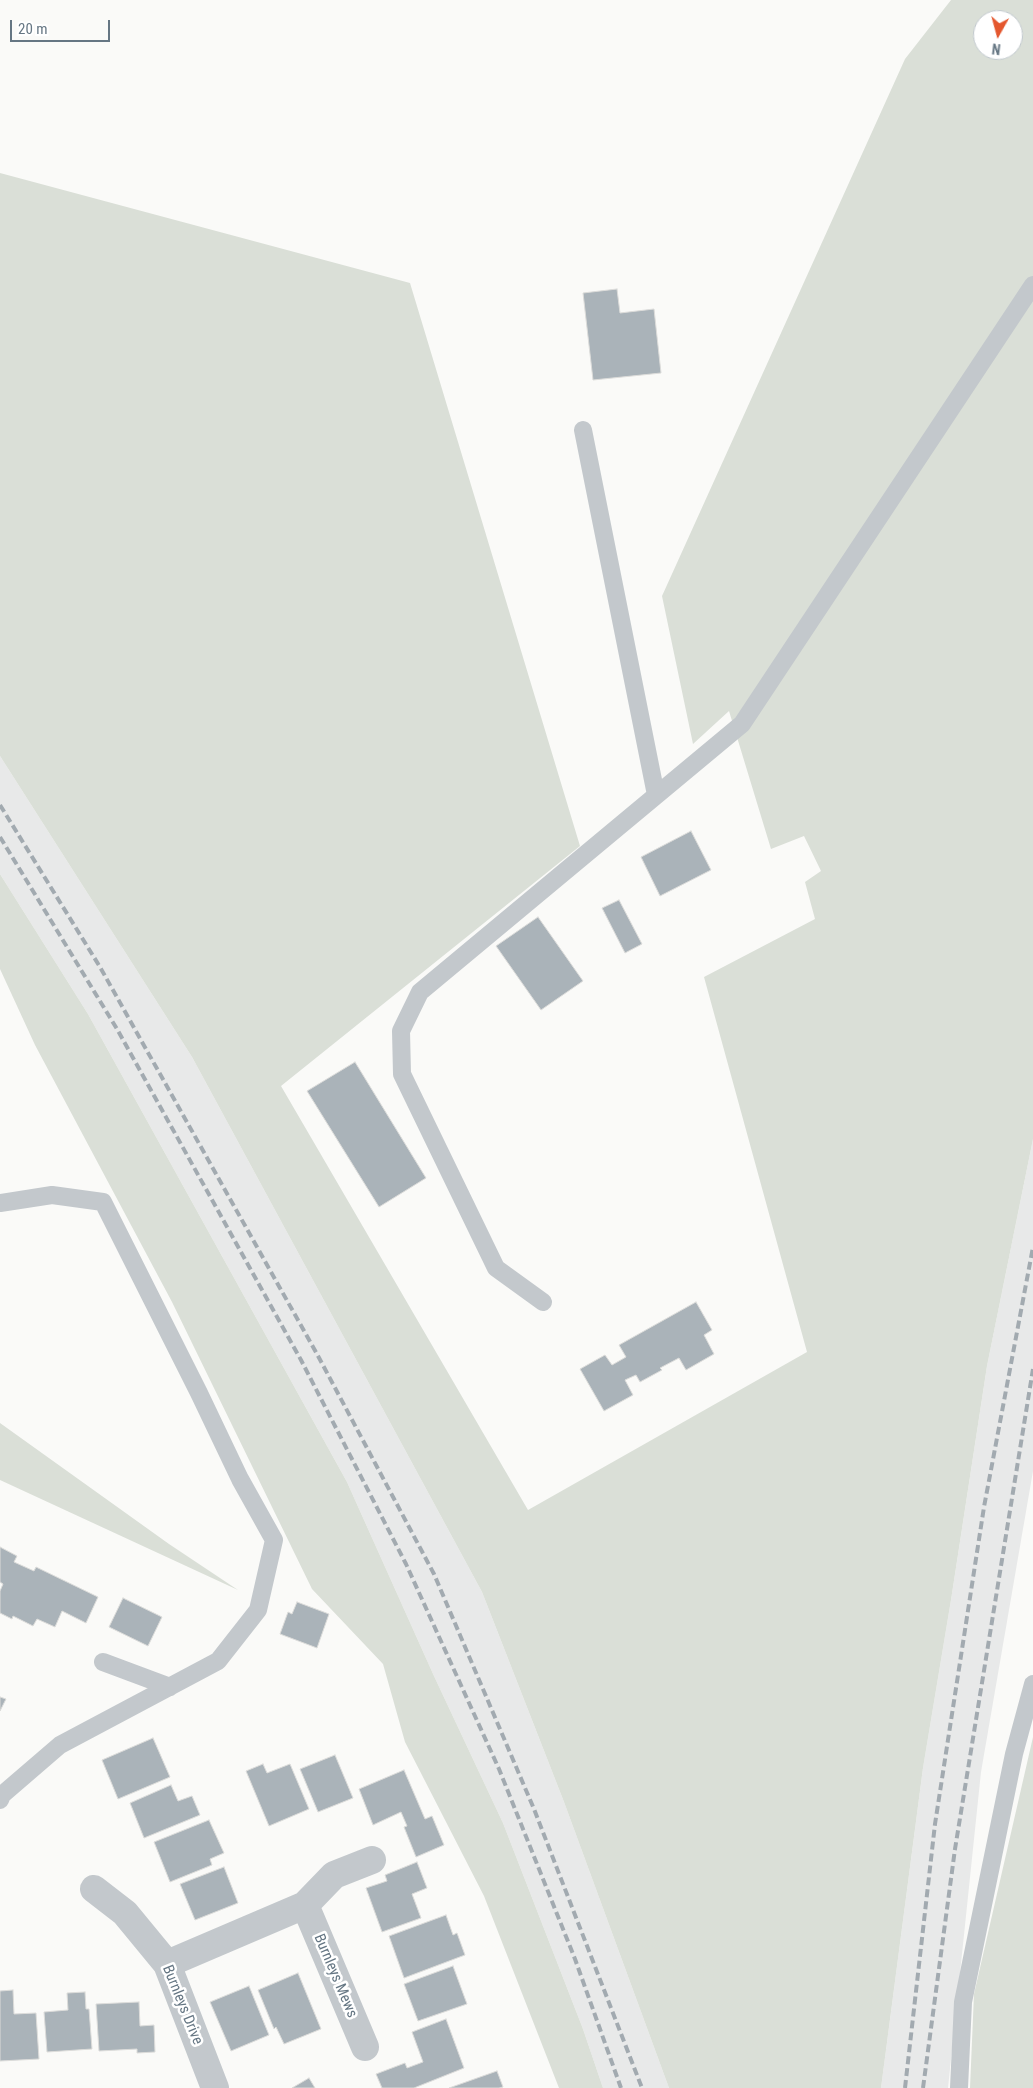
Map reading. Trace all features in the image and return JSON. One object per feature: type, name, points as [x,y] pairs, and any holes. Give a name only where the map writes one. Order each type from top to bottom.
[{"type":"street","points":[[167,1964],[305,1904],[334,1875],[372,1860]]},
{"type":"street","name":"Burnleys Drive","points":[[94,1889],[125,1913],[167,1964],[210,2087]]},
{"type":"street","name":"Burnleys Mews","points":[[305,1904],[365,2047]]},
{"type":"lane","points":[[543,1302],[496,1268],[402,1074],[401,1031],[420,992],[742,724],[1033,285]]},
{"type":"lane","points":[[583,430],[656,795]]},
{"type":"lane","points":[[0,1203],[52,1195],[103,1202],[240,1479],[274,1540],[258,1610],[218,1661],[60,1745],[2,1795],[0,1800]]},
{"type":"lane","points":[[103,1662],[170,1687]]},
{"type":"lane","points":[[959,2088],[963,2002],[1014,1754],[1033,1684]]},
{"type":"shaded area","points":[[951,0],[1033,0],[1033,1139],[987,1366],[923,1768],[881,2088],[669,2088],[564,1802],[482,1592],[192,1057],[0,756],[0,173],[410,283],[580,846],[281,1086],[528,1510],[807,1352],[704,977],[815,919],[805,882],[821,871],[804,836],[771,849],[729,711],[693,744],[662,596],[905,59]]},
{"type":"shaded area","points":[[0,756],[192,1057],[482,1592],[564,1802],[669,2088],[603,2088],[583,2029],[503,1823],[434,1676],[347,1482],[88,1014],[0,874]]},
{"type":"shaded area","points":[[0,874],[88,1014],[347,1482],[434,1676],[503,1823],[583,2029],[603,2088],[559,2088],[484,1896],[405,1742],[383,1664],[312,1589],[172,1302],[35,1045],[0,969]]},
{"type":"shaded area","points":[[1033,1139],[1033,1471],[981,1772],[948,2088],[881,2088],[923,1768],[987,1366]]},
{"type":"shaded area","points":[[0,1423],[169,1544],[238,1590],[0,1480]]},
{"type":"shaded area","points":[[1033,1737],[1033,2088],[970,2088],[974,1994]]},
{"type":"building","points":[[617,289],[620,313],[654,309],[661,373],[593,380],[583,293]]},
{"type":"building","points":[[691,831],[711,870],[660,896],[641,857]]},
{"type":"building","points":[[619,900],[642,944],[625,953],[602,908]]},
{"type":"building","points":[[538,917],[583,981],[541,1010],[496,946]]},
{"type":"building","points":[[355,1062],[426,1178],[379,1207],[307,1091]]},
{"type":"building","points":[[696,1302],[712,1330],[704,1335],[714,1354],[686,1370],[679,1358],[640,1382],[636,1375],[625,1380],[633,1395],[604,1411],[580,1369],[605,1355],[612,1365],[626,1357],[619,1345]]},
{"type":"building","points":[[0,1547],[17,1556],[14,1562],[34,1571],[36,1567],[98,1597],[86,1623],[62,1611],[55,1627],[37,1619],[33,1626],[13,1616],[12,1619],[0,1613],[0,1591],[3,1584],[0,1582]]},
{"type":"building","points":[[123,1598],[162,1617],[148,1646],[109,1627]]},
{"type":"building","points":[[297,1602],[329,1614],[317,1648],[280,1634],[288,1612],[292,1614]]},
{"type":"building","points":[[0,1697],[6,1699],[0,1711]]},
{"type":"building","points":[[153,1738],[170,1777],[118,1799],[102,1760]]},
{"type":"building","points":[[335,1755],[353,1798],[318,1812],[300,1769]]},
{"type":"building","points":[[263,1764],[267,1773],[290,1764],[309,1809],[269,1826],[246,1771]]},
{"type":"building","points":[[404,1770],[425,1819],[432,1816],[444,1845],[416,1857],[404,1827],[407,1826],[401,1812],[373,1825],[359,1789]]},
{"type":"building","points":[[171,1785],[178,1801],[192,1796],[200,1815],[144,1838],[130,1803]]},
{"type":"building","points":[[209,1820],[224,1853],[210,1859],[212,1865],[170,1882],[154,1842]]},
{"type":"building","points":[[417,1862],[427,1888],[412,1894],[421,1918],[382,1932],[366,1888],[387,1881],[385,1875]]},
{"type":"building","points":[[224,1867],[238,1903],[195,1920],[180,1884]]},
{"type":"building","points":[[446,1915],[453,1935],[457,1933],[465,1955],[404,1978],[389,1936]]},
{"type":"building","points":[[453,1966],[467,2004],[418,2021],[404,1984]]},
{"type":"building","points":[[298,1973],[321,2029],[284,2044],[276,2027],[274,2029],[258,1990]]},
{"type":"building","points":[[249,1986],[269,2035],[231,2051],[210,2002]]},
{"type":"building","points":[[13,1990],[14,2014],[36,2013],[39,2059],[0,2061],[0,1991]]},
{"type":"building","points":[[85,1992],[86,2009],[89,2009],[92,2049],[47,2052],[44,2012],[68,2010],[67,1993]]},
{"type":"building","points":[[139,2002],[140,2026],[154,2025],[155,2052],[137,2053],[137,2049],[99,2051],[96,2004]]},
{"type":"building","points":[[446,2019],[464,2068],[414,2088],[382,2088],[376,2074],[405,2063],[407,2068],[423,2062],[412,2032]]},
{"type":"building","points":[[497,2071],[503,2087],[449,2088]]},
{"type":"building","points":[[309,2078],[315,2088],[292,2088]]},
{"type":"railway","points":[[0,805],[100,967],[317,1354],[434,1574],[534,1809],[642,2088]]},
{"type":"railway","points":[[0,837],[117,1029],[301,1360],[406,1564],[499,1769],[575,1959],[621,2088]]},
{"type":"railway","points":[[905,2088],[935,1824],[984,1507],[1033,1247]]},
{"type":"railway","points":[[923,2088],[955,1849],[1033,1369]]}]
